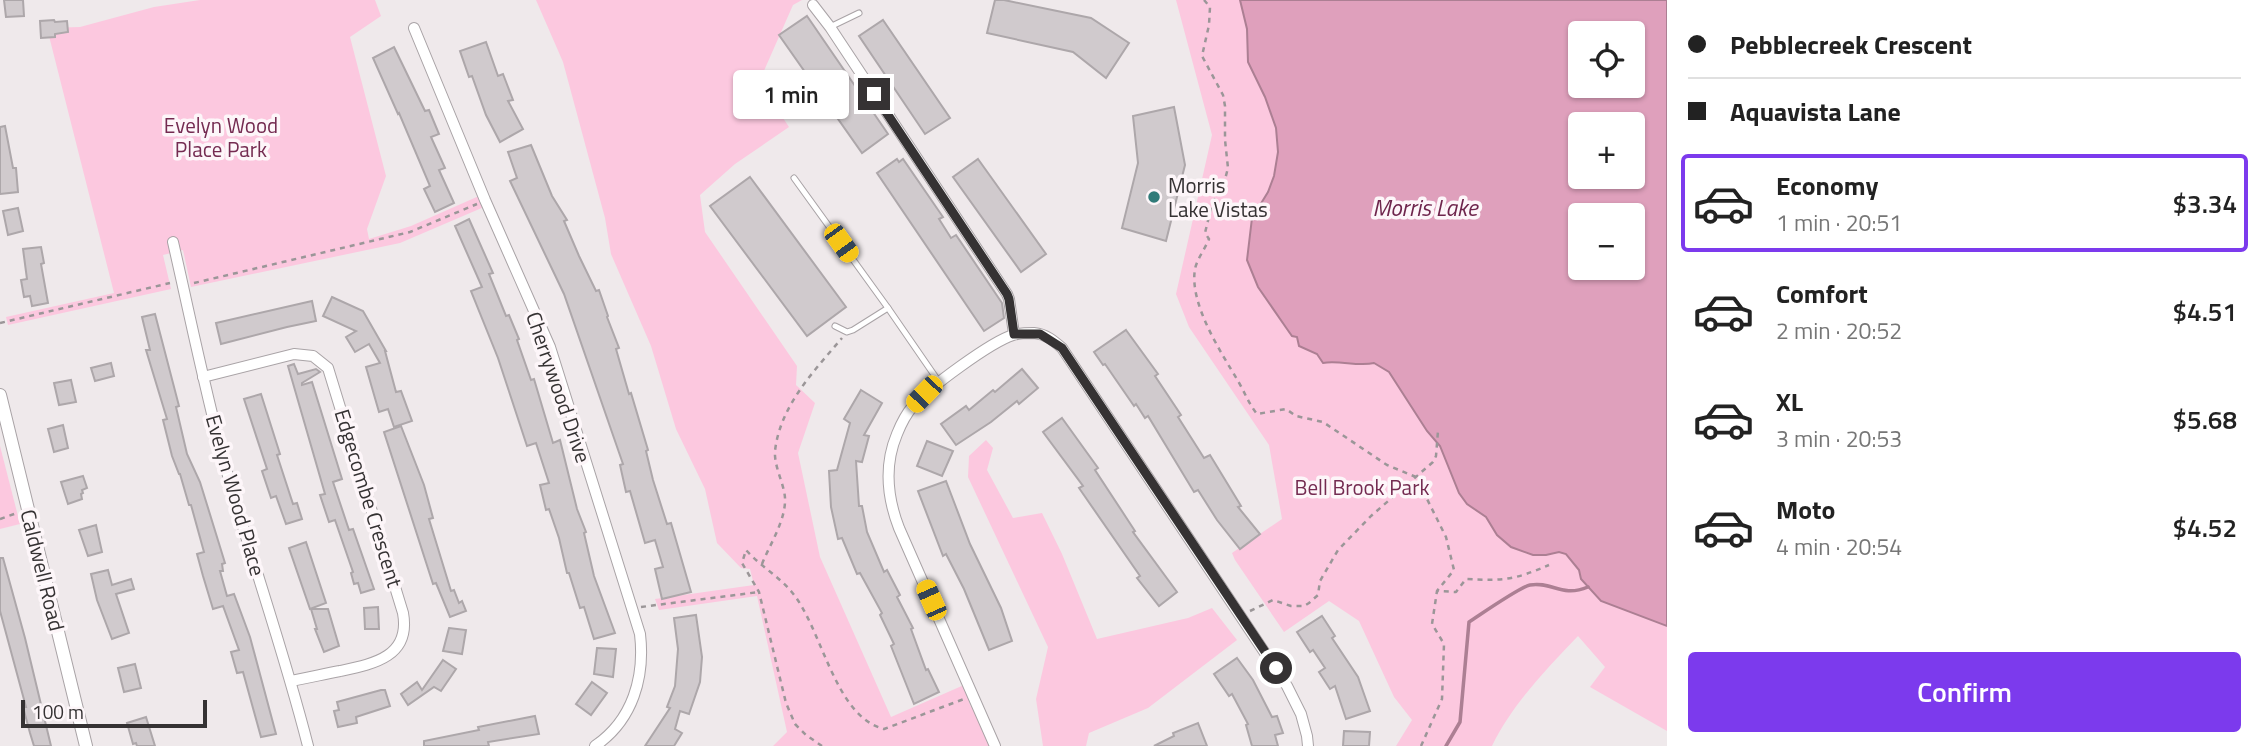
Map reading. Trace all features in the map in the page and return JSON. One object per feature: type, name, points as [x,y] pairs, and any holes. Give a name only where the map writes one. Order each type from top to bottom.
[{"type":"street","points":[[813,5],[1007,294],[1014,334]]},
{"type":"street","name":"Cherrywood Drive","points":[[414,28],[485,200],[550,347],[640,634],[641,674],[626,713],[595,746]]},
{"type":"street","name":"Evelyn Wood Place","points":[[173,242],[226,467],[308,746]]},
{"type":"street","points":[[995,746],[899,528],[889,497],[889,473],[896,436],[911,407],[939,382],[1014,334],[1040,334],[1062,348],[1241,615],[1297,704],[1308,746]]},
{"type":"street","name":"Edgecombe Crescent","points":[[203,377],[297,353],[316,358],[328,368],[403,613],[404,629],[399,643],[381,660],[291,681]]},
{"type":"street","name":"Caldwell Road","points":[[0,395],[86,746]]},
{"type":"lane","points":[[830,27],[859,13]]},
{"type":"lane","points":[[794,178],[939,382]]},
{"type":"lane","points":[[835,326],[847,332],[860,327],[888,308]]},
{"type":"path","points":[[1204,0],[1210,7],[1202,56],[1223,95],[1228,168],[1224,183],[1209,213],[1205,233],[1209,239],[1195,266],[1196,289],[1207,326],[1247,402],[1257,414],[1286,409],[1296,416],[1314,419],[1339,431],[1387,465],[1416,477],[1446,537],[1454,570],[1437,591],[1432,624],[1444,644],[1442,699],[1421,746]]},
{"type":"path","points":[[0,323],[177,281],[182,284],[202,282],[410,232],[485,200]]},
{"type":"path","points":[[761,564],[784,511],[785,497],[775,455],[779,431],[808,378],[847,332]]},
{"type":"path","points":[[1241,615],[1273,600],[1291,606],[1304,606],[1318,595],[1320,582],[1338,550],[1371,516],[1428,468],[1436,456],[1438,431]]},
{"type":"path","points":[[0,519],[29,509]]},
{"type":"path","points":[[822,746],[795,724],[786,703],[759,592],[742,563],[746,550],[790,590],[803,607],[830,668],[855,710],[874,727],[884,729],[974,696]]},
{"type":"path","points":[[1437,591],[1456,592],[1465,579],[1520,578],[1549,565]]},
{"type":"path","points":[[631,608],[759,592]]},
{"type":"green space","name":"Evelyn Wood Place Park","points":[[200,0],[375,0],[381,16],[350,37],[386,176],[367,229],[369,239],[411,226],[479,196],[484,207],[400,243],[191,287],[183,250],[163,255],[171,289],[8,325],[6,317],[114,293],[47,28],[80,27],[154,7]]},
{"type":"green space","points":[[536,0],[802,0],[793,5],[759,82],[789,127],[735,164],[700,195],[705,232],[797,366],[796,385],[815,403],[798,453],[820,557],[891,717],[964,685],[971,707],[974,706],[992,746],[773,746],[787,732],[757,596],[659,610],[655,599],[754,585],[750,569],[741,568],[717,543],[705,489],[676,429],[651,346],[611,254],[605,218],[563,62]]},
{"type":"green space","name":"Bell Brook Park","points":[[1176,0],[1254,0],[1386,353],[1570,551],[1667,620],[1667,731],[1590,687],[1605,667],[1578,636],[1520,702],[1492,746],[1396,746],[1412,720],[1394,697],[1359,621],[1329,601],[1284,632],[1235,560],[1232,553],[1282,519],[1269,445],[1189,327],[1176,294],[1212,135]]},
{"type":"green space","points":[[986,440],[993,448],[987,470],[1013,518],[1042,513],[1097,639],[1188,618],[1212,608],[1237,640],[1148,708],[1089,733],[1086,746],[1043,746],[1036,699],[1048,647],[968,477],[969,456]]},
{"type":"green space","points":[[0,446],[20,524],[0,529]]},
{"type":"water","name":"Morris Lake","points":[[1240,0],[1667,0],[1667,626],[1601,601],[1581,579],[1579,570],[1566,554],[1559,552],[1533,555],[1511,547],[1497,535],[1486,517],[1467,504],[1459,493],[1440,446],[1427,431],[1389,372],[1374,363],[1323,363],[1317,354],[1299,346],[1297,337],[1292,336],[1258,287],[1247,260],[1252,218],[1268,192],[1278,152],[1276,128],[1248,62],[1247,29]]},
{"type":"building","points":[[4,0],[23,0],[24,16],[6,17]]},
{"type":"building","points":[[995,0],[1091,18],[1129,43],[1106,78],[1073,52],[987,33]]},
{"type":"building","points":[[807,16],[888,134],[862,153],[779,35]]},
{"type":"building","points":[[883,20],[950,118],[925,134],[859,36]]},
{"type":"building","points":[[40,21],[67,21],[68,32],[41,38]]},
{"type":"building","points":[[486,42],[498,76],[503,74],[513,100],[508,101],[523,129],[500,142],[486,115],[472,76],[469,77],[460,51]]},
{"type":"building","points":[[394,47],[425,111],[429,110],[439,134],[431,137],[445,168],[439,170],[454,203],[435,212],[424,189],[430,186],[373,58]]},
{"type":"building","name":"Morris Lake Vistas","points":[[1174,107],[1185,165],[1166,241],[1122,228],[1138,163],[1133,116]]},
{"type":"building","points":[[5,126],[13,168],[16,168],[18,192],[0,194],[0,127]]},
{"type":"building","points":[[531,145],[552,196],[567,220],[564,221],[579,256],[596,291],[599,290],[619,348],[616,349],[648,450],[646,451],[653,480],[667,524],[671,523],[691,592],[662,599],[655,569],[663,567],[655,540],[645,543],[630,491],[626,492],[620,465],[623,464],[564,294],[510,181],[517,178],[508,152]]},
{"type":"building","points":[[897,159],[899,162],[903,159],[943,217],[939,219],[951,238],[956,235],[1002,303],[1004,318],[984,331],[877,173]]},
{"type":"building","points":[[978,159],[1046,254],[1021,272],[953,177]]},
{"type":"building","points":[[750,177],[846,307],[807,336],[710,206]]},
{"type":"building","points":[[18,208],[23,231],[8,235],[3,211]]},
{"type":"building","points":[[469,219],[493,273],[489,274],[506,316],[509,315],[519,339],[517,340],[531,380],[534,379],[553,443],[560,440],[577,509],[586,532],[584,533],[594,576],[615,633],[594,639],[584,607],[580,608],[567,573],[559,538],[549,509],[546,510],[540,485],[549,483],[536,443],[527,446],[498,358],[471,291],[482,287],[455,226]]},
{"type":"building","points":[[41,247],[44,263],[41,264],[48,303],[32,306],[30,296],[24,297],[21,280],[27,279],[23,249]]},
{"type":"building","points":[[332,297],[363,311],[386,351],[396,392],[401,391],[412,421],[394,427],[388,409],[379,412],[366,367],[380,363],[369,344],[355,352],[346,337],[356,331],[323,316]]},
{"type":"building","points":[[312,301],[316,321],[221,344],[216,323]]},
{"type":"building","points":[[155,314],[179,406],[176,407],[187,454],[200,482],[225,563],[222,564],[223,571],[220,571],[227,596],[234,594],[250,637],[276,734],[261,737],[243,672],[237,673],[231,652],[239,650],[223,606],[213,609],[203,576],[197,554],[204,552],[191,505],[172,456],[163,420],[167,419],[146,350],[150,350],[142,317]]},
{"type":"building","points":[[1126,330],[1158,374],[1155,376],[1181,415],[1178,417],[1204,458],[1210,455],[1241,506],[1238,507],[1260,534],[1240,549],[1198,490],[1194,492],[1148,416],[1145,418],[1136,404],[1134,406],[1094,352]]},
{"type":"building","points":[[111,363],[114,376],[95,381],[91,368]]},
{"type":"building","points":[[294,364],[298,374],[316,369],[320,372],[302,385],[312,382],[342,479],[333,482],[349,530],[353,529],[374,589],[361,593],[358,583],[354,584],[353,572],[335,520],[329,522],[320,495],[325,494],[288,366]]},
{"type":"building","points":[[1022,369],[1038,388],[1019,404],[1017,401],[956,445],[941,424],[966,406],[969,410]]},
{"type":"building","points":[[71,380],[76,402],[59,405],[54,383]]},
{"type":"building","points":[[861,390],[882,403],[864,435],[869,436],[862,462],[856,461],[859,506],[862,506],[867,532],[884,572],[887,570],[900,595],[897,597],[913,628],[911,629],[926,670],[928,669],[939,692],[914,704],[891,646],[894,644],[880,615],[882,613],[860,573],[857,574],[842,538],[838,539],[831,507],[829,471],[837,470],[850,423],[844,419]]},
{"type":"building","points":[[261,394],[293,504],[297,503],[302,519],[286,524],[276,496],[271,498],[262,471],[267,469],[244,399]]},
{"type":"building","points":[[1062,418],[1098,468],[1095,470],[1135,531],[1133,532],[1177,592],[1159,606],[1137,578],[1140,576],[1079,488],[1083,486],[1043,432]]},
{"type":"building","points":[[63,425],[68,448],[54,452],[48,429]]},
{"type":"building","points":[[401,426],[424,485],[433,518],[429,519],[451,591],[454,590],[459,603],[462,601],[466,611],[450,617],[436,583],[433,584],[384,432]]},
{"type":"building","points":[[927,441],[953,451],[942,476],[917,466]]},
{"type":"building","points":[[83,476],[87,488],[82,490],[82,499],[68,504],[61,482]]},
{"type":"building","points":[[946,481],[970,544],[1001,608],[1012,641],[989,650],[964,589],[946,554],[943,556],[918,491]]},
{"type":"building","points":[[96,525],[102,552],[88,556],[79,530]]},
{"type":"building","points":[[306,542],[326,603],[310,609],[289,548]]},
{"type":"building","points":[[0,558],[3,558],[25,638],[51,746],[34,746],[30,733],[23,707],[26,707],[0,611]]},
{"type":"building","points":[[108,570],[112,585],[131,579],[134,589],[116,594],[129,633],[112,639],[97,600],[91,574]]},
{"type":"building","points":[[378,607],[379,629],[365,629],[364,608]]},
{"type":"building","points":[[311,609],[328,609],[339,646],[324,652]]},
{"type":"building","points":[[696,615],[702,657],[700,682],[689,714],[680,711],[675,729],[682,733],[674,746],[645,746],[670,708],[667,707],[675,686],[678,649],[674,618]]},
{"type":"building","points":[[1322,616],[1335,636],[1332,638],[1358,677],[1370,711],[1346,719],[1335,686],[1330,689],[1319,672],[1325,668],[1297,632]]},
{"type":"building","points":[[449,628],[466,630],[462,654],[443,651]]},
{"type":"building","points":[[597,648],[616,649],[613,677],[594,674]]},
{"type":"building","points":[[1237,658],[1253,680],[1272,717],[1277,716],[1283,733],[1275,735],[1278,746],[1252,746],[1246,725],[1248,724],[1232,694],[1229,696],[1214,674]]},
{"type":"building","points":[[443,660],[456,669],[441,691],[434,687],[408,705],[401,694],[417,682],[422,690]]},
{"type":"building","points":[[135,664],[141,688],[124,692],[118,668]]},
{"type":"building","points":[[592,682],[607,693],[591,715],[576,704]]},
{"type":"building","points":[[385,690],[390,706],[356,717],[357,723],[338,727],[334,711],[339,710],[337,702]]},
{"type":"building","points":[[535,716],[539,734],[488,742],[489,746],[424,746],[424,741]]},
{"type":"building","points":[[146,717],[155,746],[137,746],[136,743],[133,744],[127,723]]},
{"type":"building","points":[[1198,723],[1207,746],[1154,746],[1174,736],[1173,733]]},
{"type":"building","points":[[1344,731],[1370,732],[1369,746],[1343,746]]},
{"type":"waterway","points":[[1446,746],[1460,722],[1469,622],[1530,585],[1545,585],[1571,591],[1588,587]]},
{"type":"place","name":"Morris Lake Vistas","points":[[1154,197]]},
{"type":"route","points":[[874,94],[1007,294],[1014,334],[1040,334],[1062,348],[1276,668]]}]
